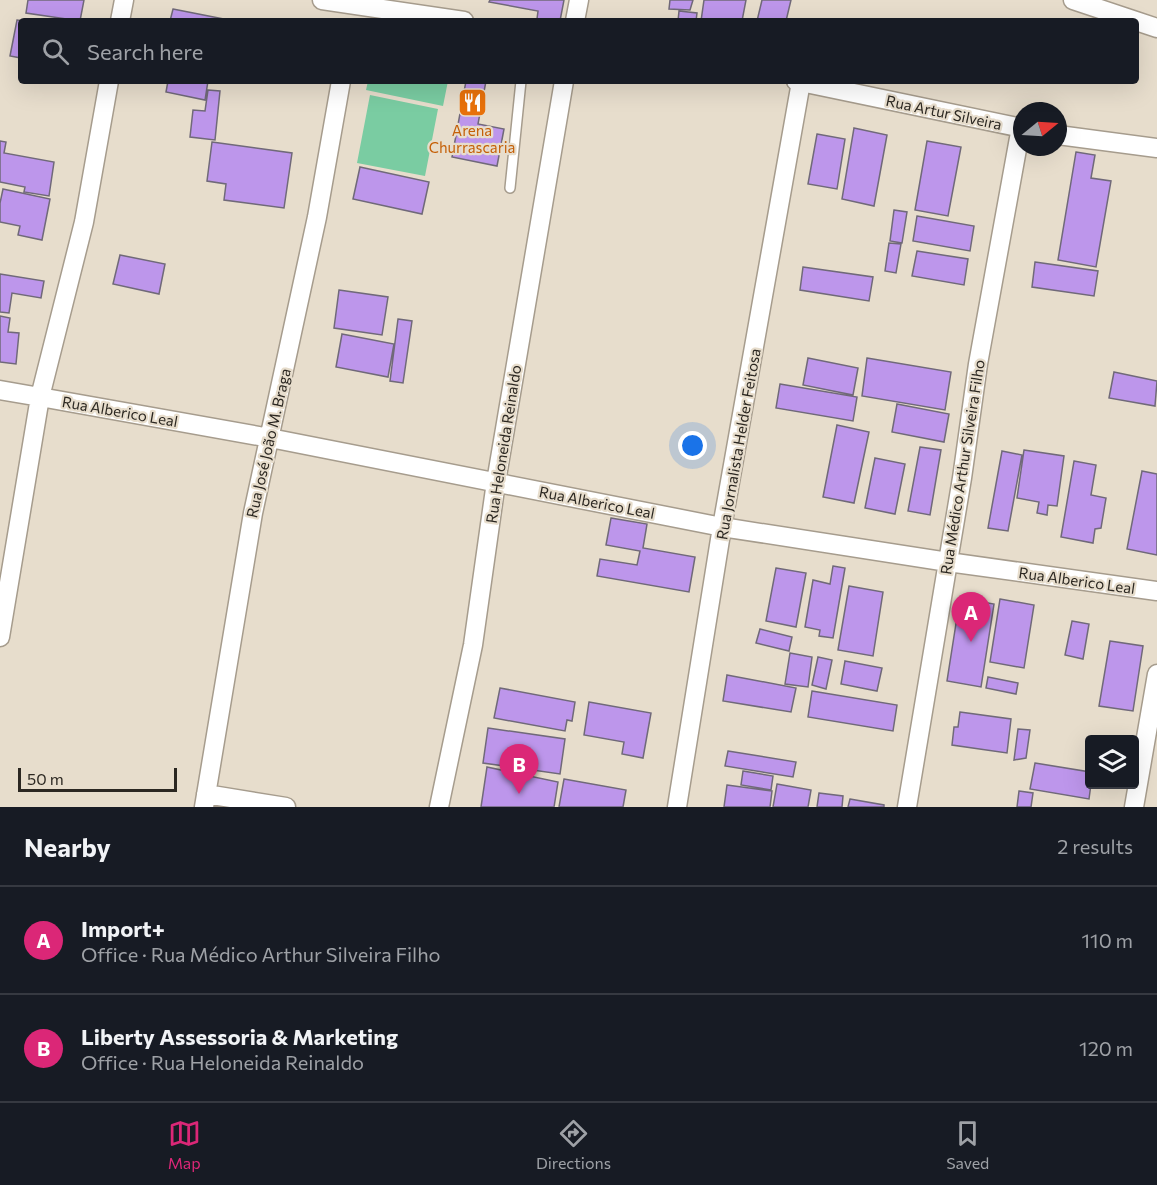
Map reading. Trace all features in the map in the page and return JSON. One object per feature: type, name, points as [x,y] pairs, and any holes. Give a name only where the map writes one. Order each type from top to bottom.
[{"type":"street","points":[[121,18],[124,0]]},
{"type":"street","points":[[322,0],[353,9],[436,18]]},
{"type":"street","points":[[575,18],[579,0]]},
{"type":"street","points":[[1073,0],[1127,18]]},
{"type":"street","points":[[1139,22],[1157,28]]},
{"type":"street","points":[[0,637],[40,397],[84,222],[109,84]]},
{"type":"street","name":"Rua José João M. Braga","points":[[205,801],[238,592],[317,217],[340,84]]},
{"type":"street","name":"Rua Heloneida Reinaldo","points":[[439,807],[473,645],[496,482],[563,84]]},
{"type":"street","name":"Rua Jornalista Helder Feitosa","points":[[677,807],[722,527],[798,84]]},
{"type":"street","name":"Rua Artur Silveira","points":[[813,84],[1013,126]]},
{"type":"street","points":[[1067,136],[1157,148]]},
{"type":"street","name":"Rua Médico Arthur Silveira Filho","points":[[907,807],[962,478],[978,364],[1016,156]]},
{"type":"street","name":"Rua Alberico Leal","points":[[0,390],[270,438],[722,527],[1157,591]]},
{"type":"street","points":[[1134,807],[1157,674]]},
{"type":"street","points":[[205,801],[286,807]]},
{"type":"lane","points":[[510,188],[520,84]]},
{"type":"green space","points":[[367,84],[447,84],[443,106],[366,90]]},
{"type":"green space","points":[[370,95],[438,109],[425,176],[357,163]]},
{"type":"building","points":[[28,0],[84,0],[81,18],[60,18],[26,13]]},
{"type":"building","points":[[490,0],[564,0],[561,18],[537,18],[538,11],[489,2]]},
{"type":"building","points":[[670,0],[693,0],[690,10],[669,9]]},
{"type":"building","points":[[704,0],[746,0],[743,18],[701,18]]},
{"type":"building","points":[[762,0],[791,0],[787,18],[758,18]]},
{"type":"building","points":[[173,9],[219,18],[171,18]]},
{"type":"building","points":[[679,11],[697,13],[696,18],[678,18]]},
{"type":"building","points":[[17,20],[18,20],[18,57],[10,56]]},
{"type":"building","points":[[167,84],[208,84],[205,100],[166,92]]},
{"type":"building","name":"Arena Churrascaria","points":[[465,84],[485,84],[478,124],[504,129],[497,166],[452,157]]},
{"type":"building","points":[[208,90],[220,91],[215,140],[190,137],[193,110],[205,111]]},
{"type":"building","points":[[854,128],[887,135],[874,206],[842,199]]},
{"type":"building","points":[[817,134],[845,139],[837,189],[808,184]]},
{"type":"building","points":[[0,141],[6,142],[4,153],[54,162],[49,196],[24,192],[25,187],[0,182]]},
{"type":"building","points":[[927,141],[961,147],[948,216],[915,210]]},
{"type":"building","points":[[212,142],[292,153],[284,208],[224,200],[226,184],[207,181]]},
{"type":"building","points":[[1076,152],[1095,155],[1091,178],[1111,181],[1096,267],[1058,260]]},
{"type":"building","points":[[360,167],[429,182],[422,214],[353,199]]},
{"type":"building","points":[[3,189],[50,199],[42,240],[18,235],[20,226],[0,222]]},
{"type":"building","points":[[894,210],[907,212],[902,243],[890,241]]},
{"type":"building","points":[[917,216],[974,226],[970,251],[913,241]]},
{"type":"building","points":[[889,243],[901,244],[896,273],[885,271]]},
{"type":"building","points":[[917,251],[968,259],[964,285],[912,276]]},
{"type":"building","points":[[120,255],[165,264],[159,294],[113,284]]},
{"type":"building","points":[[1035,262],[1098,271],[1094,296],[1032,287]]},
{"type":"building","points":[[803,267],[873,277],[869,301],[800,290]]},
{"type":"building","points":[[0,274],[44,281],[41,298],[12,293],[9,313],[0,312]]},
{"type":"building","points":[[339,290],[388,297],[382,335],[334,328]]},
{"type":"building","points":[[0,316],[10,318],[8,332],[19,333],[16,364],[0,362]]},
{"type":"building","points":[[398,319],[412,321],[403,383],[390,381]]},
{"type":"building","points":[[342,334],[394,344],[388,377],[336,367]]},
{"type":"building","points":[[808,358],[858,368],[853,395],[803,385]]},
{"type":"building","points":[[867,358],[951,372],[945,410],[862,396]]},
{"type":"building","points":[[1114,372],[1157,381],[1155,406],[1109,398]]},
{"type":"building","points":[[780,384],[857,397],[853,421],[776,408]]},
{"type":"building","points":[[897,404],[949,414],[944,442],[892,432]]},
{"type":"building","points":[[837,425],[869,432],[854,503],[823,497]]},
{"type":"building","points":[[920,447],[941,450],[930,515],[908,511]]},
{"type":"building","points":[[1024,450],[1064,456],[1057,506],[1048,505],[1047,515],[1037,513],[1039,502],[1017,498]]},
{"type":"building","points":[[1002,451],[1022,455],[1008,531],[988,528]]},
{"type":"building","points":[[875,458],[905,464],[895,514],[865,508]]},
{"type":"building","points":[[1074,461],[1096,465],[1091,495],[1106,498],[1101,528],[1095,529],[1093,543],[1061,537]]},
{"type":"building","points":[[1142,471],[1157,474],[1157,555],[1127,549]]},
{"type":"building","points":[[611,518],[647,524],[643,548],[695,557],[689,592],[597,576],[600,559],[637,565],[640,551],[606,545]]},
{"type":"building","points":[[833,566],[845,568],[833,638],[819,636],[820,630],[805,627],[813,580],[830,584]]},
{"type":"building","points":[[776,568],[806,573],[796,627],[766,621]]},
{"type":"building","points":[[849,586],[883,592],[873,656],[838,650]]},
{"type":"building","points":[[960,598],[994,604],[981,687],[947,681]]},
{"type":"building","points":[[1000,599],[1034,605],[1024,668],[990,662]]},
{"type":"building","points":[[1072,621],[1089,624],[1083,659],[1065,655]]},
{"type":"building","points":[[760,629],[792,637],[789,651],[756,643]]},
{"type":"building","points":[[1110,641],[1143,646],[1133,711],[1099,706]]},
{"type":"building","points":[[790,653],[812,657],[808,687],[785,684]]},
{"type":"building","points":[[818,657],[832,660],[826,689],[812,685]]},
{"type":"building","points":[[845,661],[882,668],[877,691],[841,684]]},
{"type":"building","points":[[727,675],[796,688],[791,712],[723,701]]},
{"type":"building","points":[[988,677],[1018,683],[1016,694],[986,688]]},
{"type":"building","points":[[500,688],[575,702],[572,721],[567,720],[565,731],[494,718]]},
{"type":"building","points":[[812,691],[897,705],[893,731],[808,717]]},
{"type":"building","points":[[589,702],[651,713],[643,758],[622,754],[624,742],[584,735]]},
{"type":"building","points":[[960,712],[1011,719],[1007,753],[952,745],[954,727],[958,727]]},
{"type":"building","points":[[488,728],[565,739],[560,774],[483,763]]},
{"type":"building","points":[[1018,729],[1030,730],[1026,758],[1014,760]]},
{"type":"building","points":[[728,751],[796,762],[793,777],[725,766]]},
{"type":"building","points":[[1035,763],[1085,771],[1085,789],[1090,789],[1089,799],[1030,789]]},
{"type":"building","points":[[487,767],[558,782],[554,807],[481,807]]},
{"type":"building","points":[[743,771],[773,776],[771,790],[741,785]]},
{"type":"building","points":[[564,779],[626,790],[623,807],[559,807]]},
{"type":"building","points":[[777,784],[811,790],[808,807],[773,807]]},
{"type":"building","points":[[727,785],[772,791],[770,807],[724,807]]},
{"type":"building","points":[[1019,791],[1033,793],[1031,807],[1017,807]]},
{"type":"building","points":[[819,793],[843,796],[842,807],[817,807]]},
{"type":"building","points":[[850,799],[884,805],[884,807],[848,807]]},
{"type":"place","name":"Arena Churrascaria","points":[[472,103]]},
{"type":"place","name":"Import+","points":[[971,642]]},
{"type":"place","name":"Liberty Assessoria & Marketing","points":[[519,794]]}]
